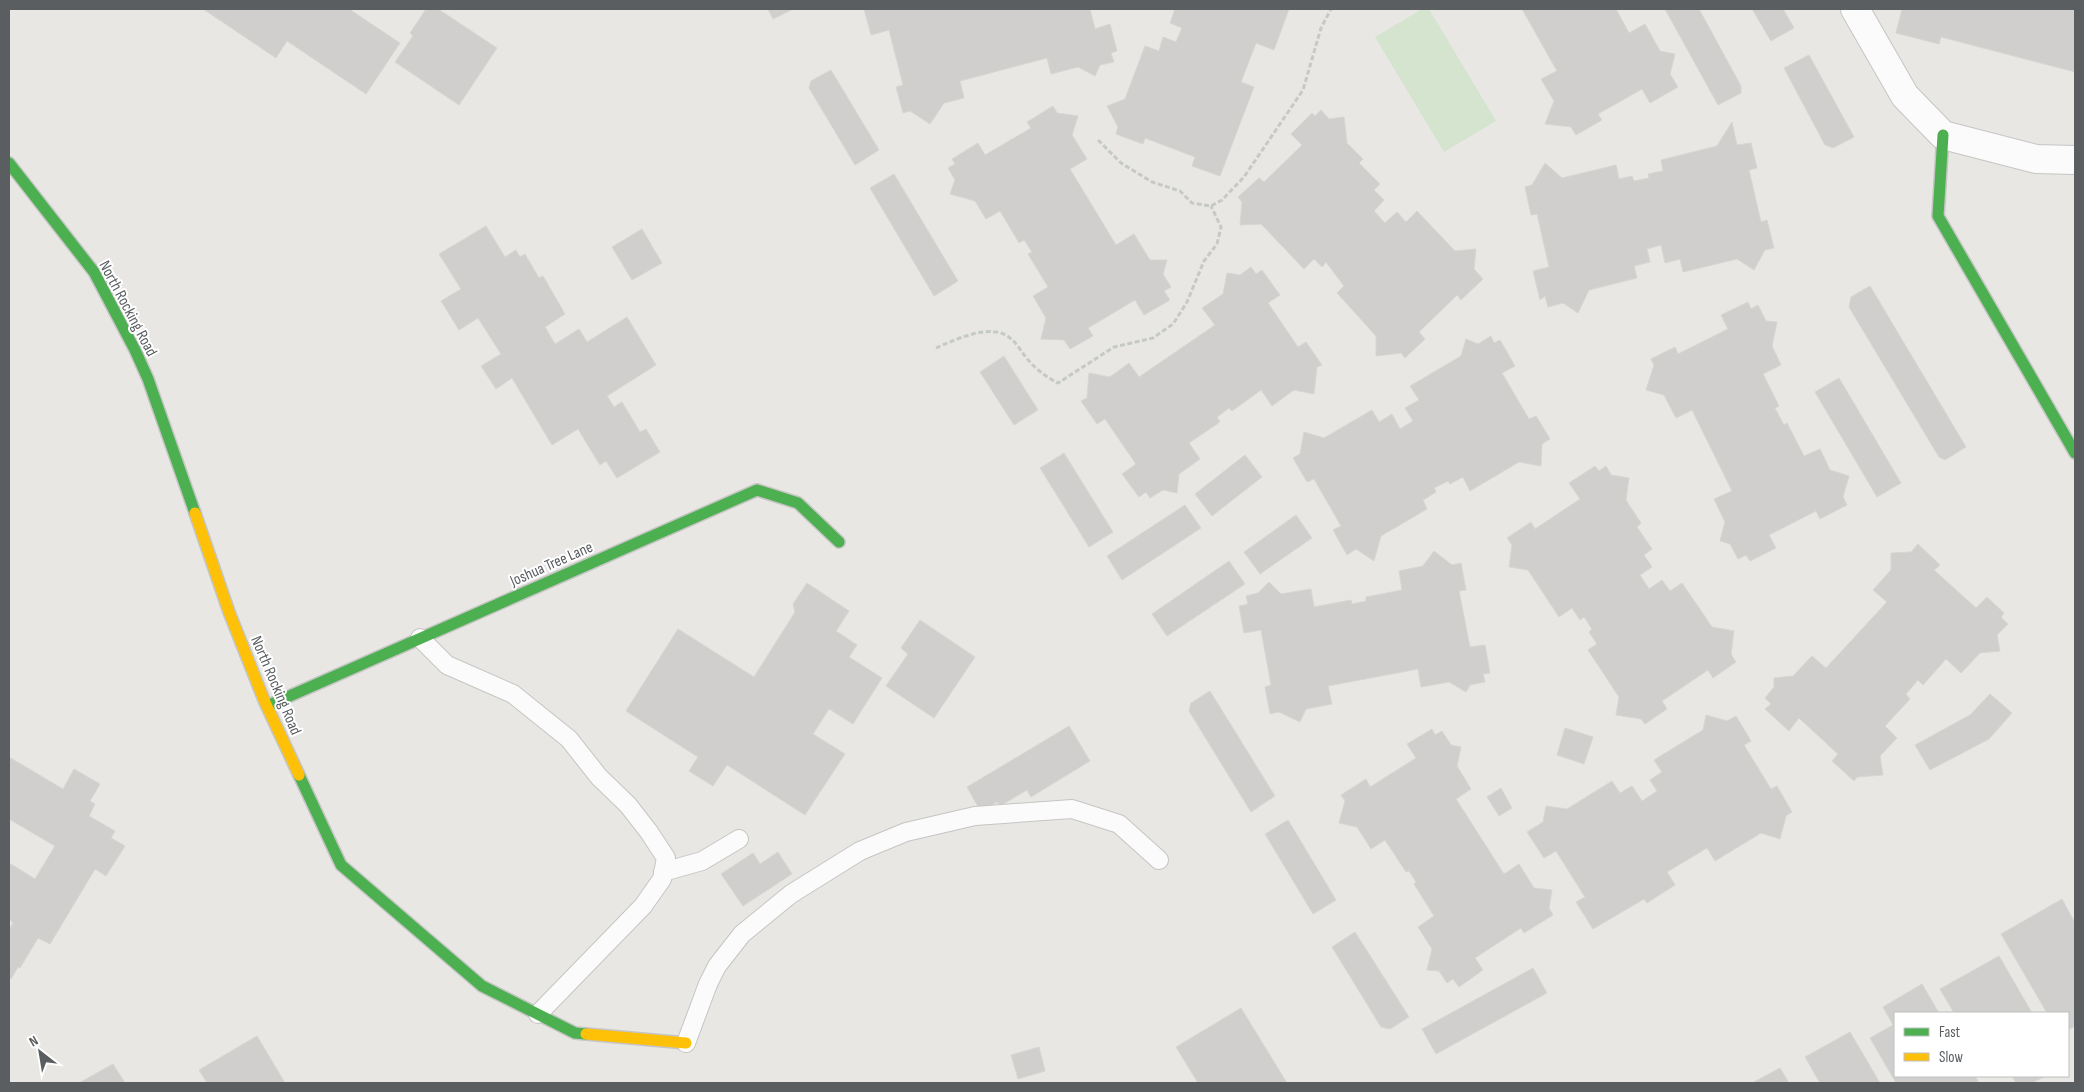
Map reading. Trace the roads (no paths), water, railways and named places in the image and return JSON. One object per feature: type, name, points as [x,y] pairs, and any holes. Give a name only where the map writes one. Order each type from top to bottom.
[{"type":"street","points":[[1855,9],[1905,96],[1943,135],[2036,160],[2075,160]]},
{"type":"street","points":[[1943,135],[1938,216],[2075,453]]},
{"type":"street","name":"North Rocking Road","points":[[9,163],[94,272],[135,350],[148,379],[229,612],[267,706],[341,865],[482,986],[575,1033],[686,1043]]},
{"type":"street","name":"Joshua Tree Lane","points":[[267,706],[757,490],[798,503],[839,542]]},
{"type":"lane","points":[[420,638],[447,665],[514,694],[570,739],[599,777],[628,805],[666,858],[662,879],[643,906],[538,1014]]},
{"type":"lane","points":[[686,1043],[708,984],[717,966],[742,934],[791,894],[860,852],[906,832],[975,816],[1072,809],[1119,824],[1159,860]]},
{"type":"lane","points":[[663,872],[702,862],[738,839]]}]
